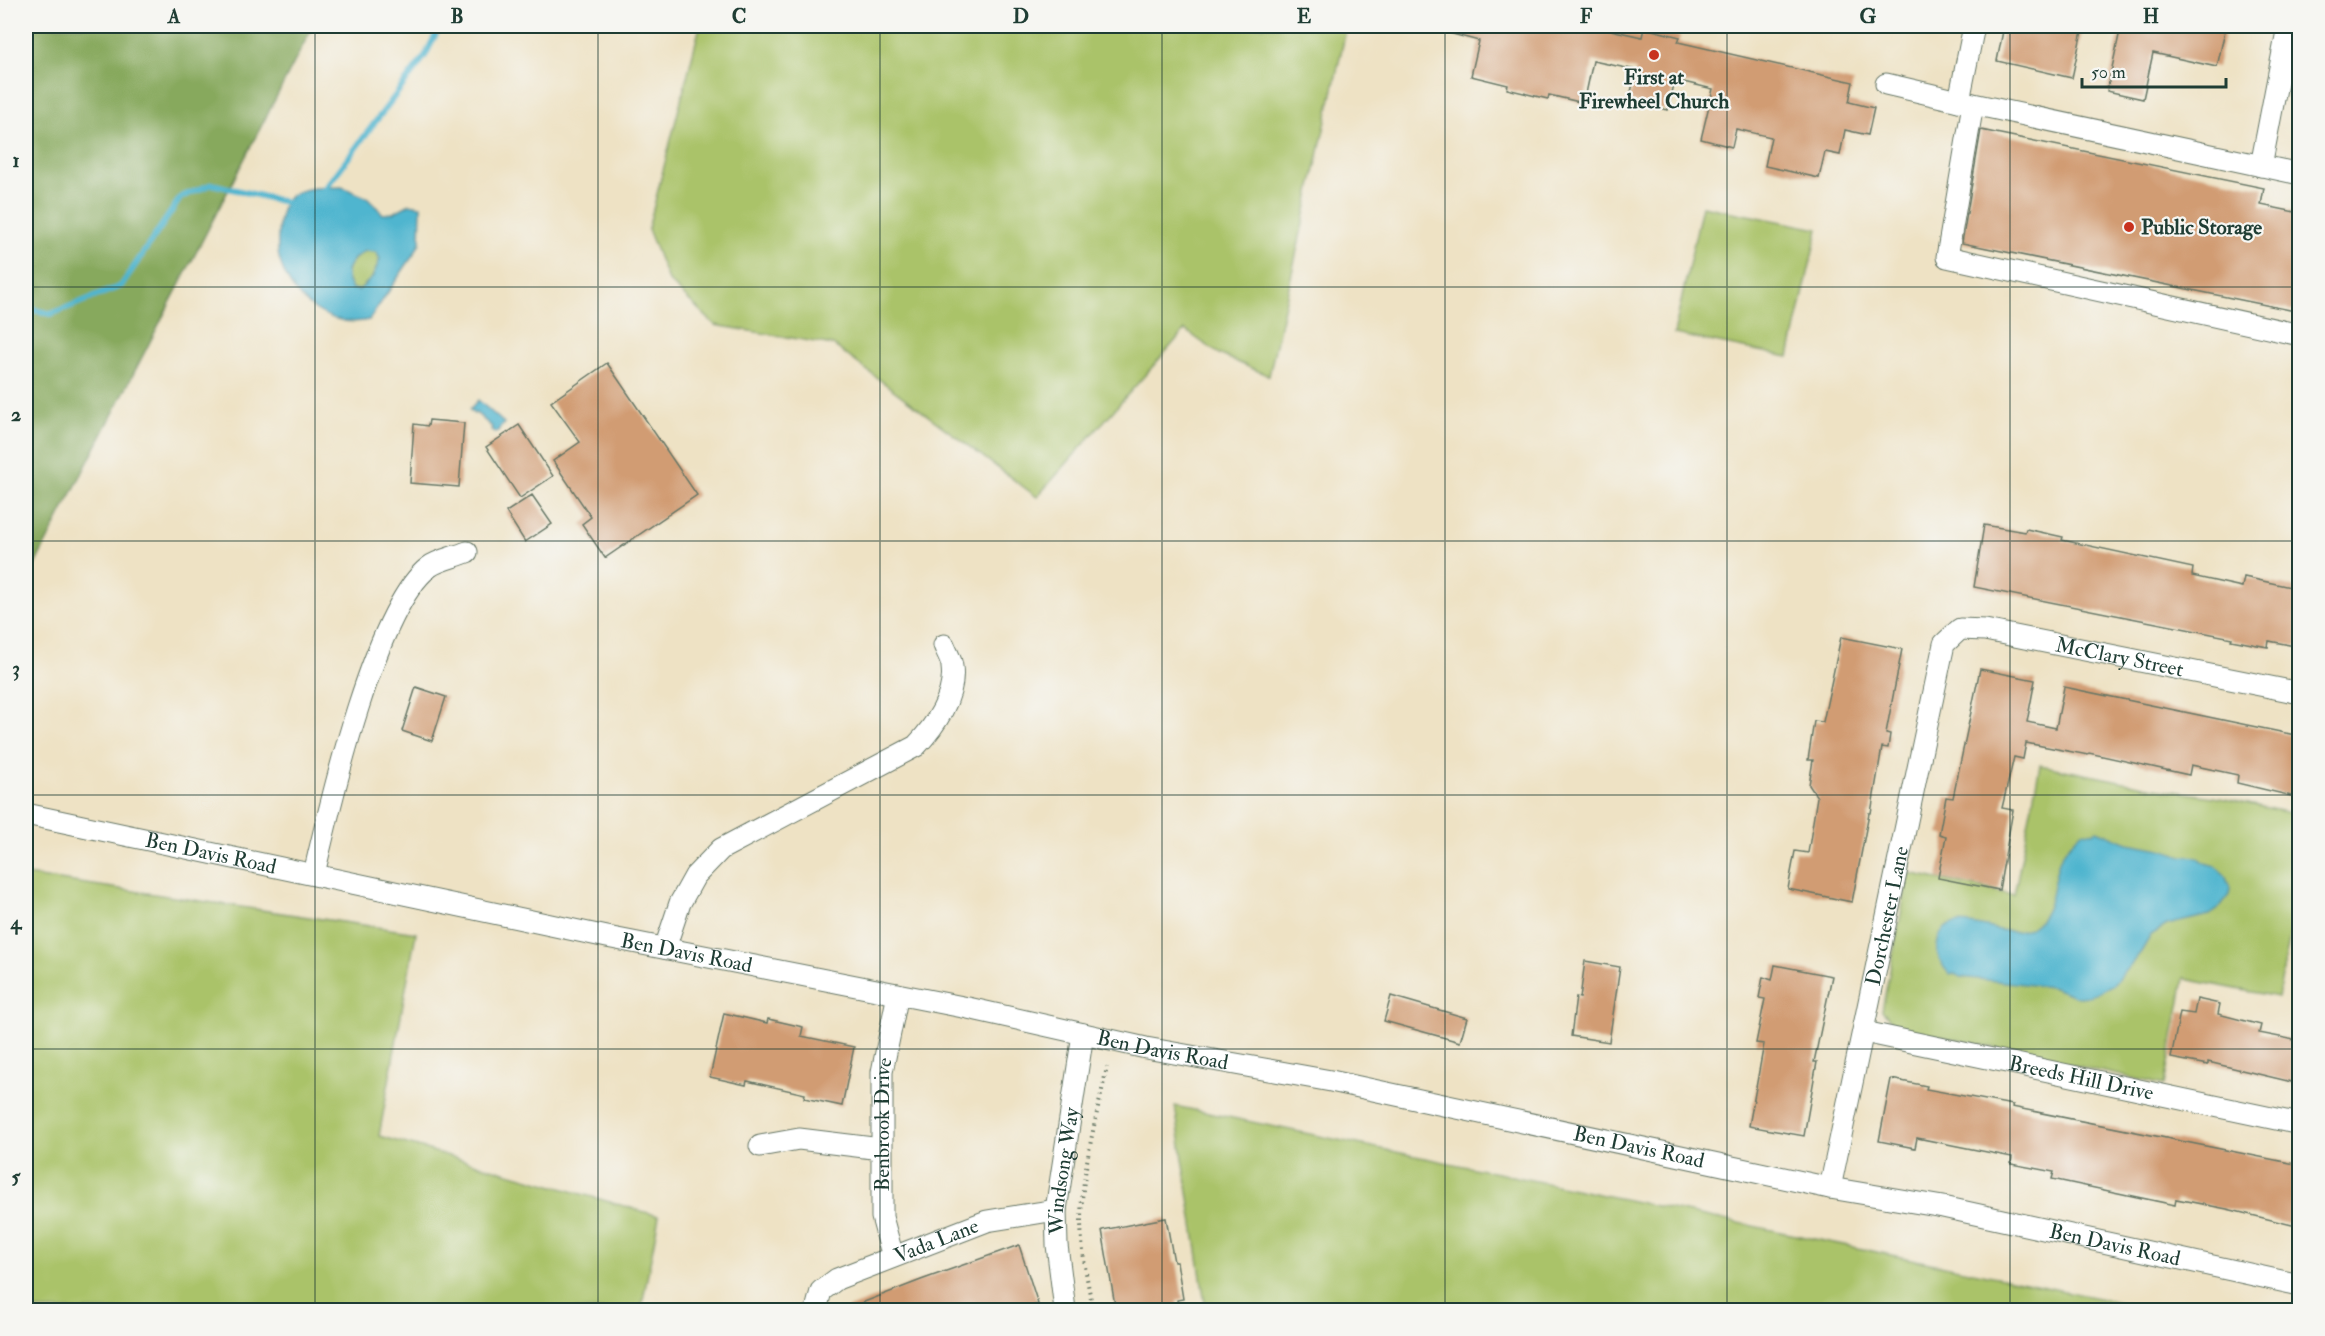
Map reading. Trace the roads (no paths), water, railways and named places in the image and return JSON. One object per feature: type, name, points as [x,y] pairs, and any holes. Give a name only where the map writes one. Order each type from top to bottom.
[{"type":"street","points":[[1974,26],[1947,257],[2300,335]]},
{"type":"street","points":[[2261,166],[2288,26]]},
{"type":"street","points":[[1886,84],[2300,174]]},
{"type":"street","points":[[314,874],[363,694],[384,636],[408,589],[429,566],[467,552]]},
{"type":"street","name":"McClary Street","points":[[1944,644],[1960,629],[1985,630],[2300,693]]},
{"type":"street","name":"Dorchester Lane","points":[[1830,1188],[1944,644]]},
{"type":"street","points":[[665,948],[680,903],[695,876],[720,849],[916,746],[935,726],[949,695],[952,667],[944,645]]},
{"type":"street","name":"Ben Davis Road","points":[[26,813],[665,948],[898,994],[1146,1048],[1331,1081],[1830,1188],[1943,1207],[2300,1285]]},
{"type":"street","name":"Benbrook Drive","points":[[893,1257],[882,1217],[882,1072],[898,994]]},
{"type":"street","name":"Breeds Hill Drive","points":[[1864,1032],[2300,1124]]},
{"type":"street","name":"Windsong Way","points":[[1065,1311],[1057,1245],[1056,1210],[1083,1034]]},
{"type":"street","points":[[760,1146],[799,1139],[881,1149]]},
{"type":"street","name":"Vada Lane","points":[[818,1301],[837,1279],[987,1221],[1056,1210]]},
{"type":"water","points":[[342,187],[368,198],[383,214],[393,213],[410,204],[421,206],[420,243],[369,320],[355,322],[341,320],[315,309],[294,290],[279,259],[279,223],[287,200],[303,190]],"holes":[[[365,251],[376,252],[380,259],[372,278],[359,290],[352,289],[347,277],[351,262]]]},
{"type":"water","points":[[478,400],[504,423],[496,433],[491,429],[492,427],[470,410]]},
{"type":"water","points":[[2097,830],[2128,843],[2162,849],[2182,856],[2198,857],[2205,863],[2215,866],[2225,875],[2230,888],[2229,895],[2219,908],[2209,915],[2167,925],[2151,935],[2141,952],[2114,984],[2090,996],[2078,997],[2051,987],[1960,977],[1947,971],[1941,963],[1937,950],[1938,941],[1944,929],[1953,924],[1965,923],[2008,931],[2021,931],[2032,927],[2040,920],[2049,904],[2058,866],[2065,850],[2082,832],[2093,833]]},
{"type":"waterway","points":[[320,192],[324,190],[425,56],[440,26]]},
{"type":"waterway","points":[[26,308],[51,314],[121,286],[181,197],[212,184],[293,204]]},
{"type":"place","name":"First at Firewheel Church","points":[[1654,55]]},
{"type":"place","name":"Public Storage","points":[[2129,227]]}]
